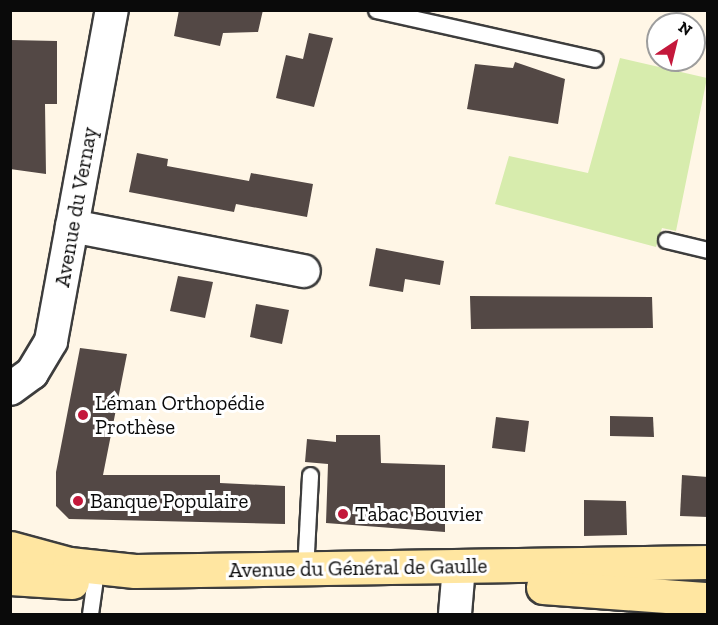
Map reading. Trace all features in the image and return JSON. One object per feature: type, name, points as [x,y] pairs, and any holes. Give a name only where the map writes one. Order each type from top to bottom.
[{"type":"main road","name":"Avenue du Général de Gaulle","points":[[10,548],[69,564],[118,570],[305,571],[457,589],[694,562]]},
{"type":"main road","points":[[694,562],[694,598]]},
{"type":"main road","name":"Avenue du Général de Gaulle","points":[[10,578],[92,599],[569,587],[694,598]]},
{"type":"street","name":"Avenue du Vernay","points":[[14,380],[51,341],[112,10]]},
{"type":"street","points":[[72,226],[304,271]]},
{"type":"lane","points":[[376,10],[595,60]]},
{"type":"lane","points":[[666,240],[708,250]]},
{"type":"lane","points":[[305,571],[310,475]]},
{"type":"green space","points":[[620,58],[646,64],[646,72],[681,72],[707,78],[676,231],[662,228],[656,247],[495,204],[509,156],[588,173]]},
{"type":"building","points":[[179,10],[263,10],[258,32],[223,33],[220,46],[174,36]]},
{"type":"building","points":[[309,33],[333,38],[314,107],[276,98],[286,55],[303,59]]},
{"type":"building","points":[[10,40],[57,41],[57,104],[45,104],[46,174],[10,169]]},
{"type":"building","points":[[515,62],[565,79],[558,124],[467,109],[475,64],[513,68]]},
{"type":"building","points":[[137,153],[168,159],[167,166],[249,181],[251,173],[313,184],[307,217],[236,204],[234,212],[129,192]]},
{"type":"building","points":[[376,248],[444,261],[440,285],[405,279],[403,292],[369,286]]},
{"type":"building","points":[[178,276],[213,282],[205,318],[170,311]]},
{"type":"building","points":[[470,296],[652,297],[653,328],[471,329]]},
{"type":"building","points":[[256,304],[289,310],[282,344],[250,337]]},
{"type":"building","points":[[80,348],[127,354],[103,475],[220,475],[220,483],[285,486],[285,524],[69,519],[56,506],[56,472]]},
{"type":"building","points":[[610,416],[653,417],[654,437],[610,436]]},
{"type":"building","points":[[496,417],[529,421],[525,452],[492,448]]},
{"type":"building","points":[[336,435],[380,435],[381,463],[445,465],[445,532],[326,523],[328,464],[305,462],[307,439],[336,442]]},
{"type":"building","points":[[682,475],[708,477],[708,517],[680,516]]},
{"type":"building","points":[[584,500],[626,501],[627,535],[584,536]]},
{"type":"place","name":"Léman Orthopédie Prothèse","points":[[83,415]]},
{"type":"place","name":"Banque Populaire","points":[[78,501]]},
{"type":"place","name":"Tabac Bouvier","points":[[343,514]]}]
